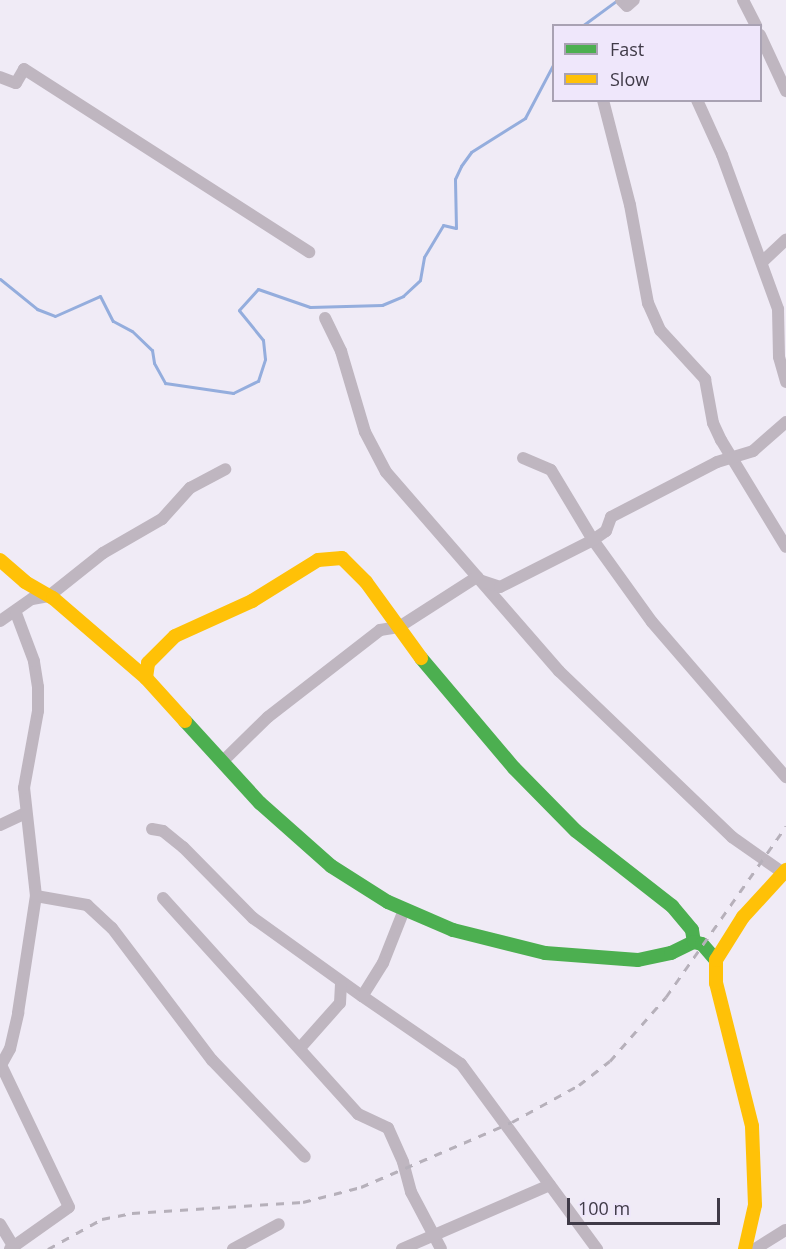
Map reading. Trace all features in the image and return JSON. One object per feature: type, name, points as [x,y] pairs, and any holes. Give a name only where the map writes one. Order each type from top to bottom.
[{"type":"street","points":[[743,0],[755,24]]},
{"type":"street","points":[[762,38],[786,91]]},
{"type":"street","points":[[0,77],[16,83],[24,69],[309,252]]},
{"type":"street","points":[[604,102],[630,205],[648,303],[660,330],[705,379],[714,423],[732,458],[786,547]]},
{"type":"street","points":[[698,102],[722,155],[778,309],[780,357],[786,382]]},
{"type":"street","points":[[762,262],[786,240]]},
{"type":"street","points":[[325,318],[341,351],[365,432],[386,472],[559,672],[732,837],[785,872],[743,917],[716,960],[716,983],[752,1126],[755,1205],[745,1249]]},
{"type":"street","points":[[477,577],[489,586],[500,587],[593,540],[606,531],[611,518],[698,471],[753,451],[786,422]]},
{"type":"street","points":[[523,459],[551,470],[593,540],[677,654],[786,777]]},
{"type":"street","points":[[0,621],[16,613],[32,599],[49,596],[103,553],[162,519],[190,488],[225,469]]},
{"type":"street","points":[[146,678],[148,663],[176,636],[252,601],[318,560],[342,558],[350,565],[490,742],[546,803],[672,906],[692,930],[694,942]]},
{"type":"street","points":[[0,560],[25,582],[49,596],[146,678],[260,803],[331,866],[404,910],[453,930],[545,953],[638,960],[671,952],[694,942],[702,944],[716,960]]},
{"type":"street","points":[[222,762],[294,696],[380,630],[399,627],[477,577]]},
{"type":"street","points":[[0,1224],[12,1247],[69,1207],[1,1065],[10,1049],[16,1022],[36,896],[24,814],[24,788],[38,711],[38,687],[34,661],[16,613]]},
{"type":"street","points":[[0,825],[24,814]]},
{"type":"street","points":[[152,829],[163,831],[253,918],[340,983],[461,1064],[597,1249]]},
{"type":"street","points":[[36,896],[87,905],[112,928],[212,1060],[305,1157]]},
{"type":"street","points":[[163,898],[358,1114],[388,1128],[403,1162],[411,1192],[441,1249]]},
{"type":"street","points":[[362,996],[382,963],[404,910]]},
{"type":"street","points":[[300,1048],[340,1003],[340,983]]},
{"type":"street","points":[[402,1249],[550,1185]]},
{"type":"street","points":[[233,1249],[279,1224]]},
{"type":"street","points":[[755,1249],[786,1230]]},
{"type":"waterway","points":[[585,24],[616,1]]},
{"type":"waterway","points":[[0,279],[37,309],[55,316],[100,296],[113,321],[132,331],[152,350],[154,363],[165,383],[233,393],[258,381],[265,359],[263,340],[239,310],[258,289],[310,307],[382,305],[403,296],[420,280],[424,257],[443,225],[456,228],[455,179],[461,166],[471,152],[525,118],[552,67]]},
{"type":"railway","points":[[48,1249],[102,1219],[132,1213],[303,1202],[361,1187],[512,1122],[579,1085],[610,1061],[666,997],[786,826]]},
{"type":"traffic: fast","points":[[421,658],[514,768],[576,831],[672,906],[692,930],[694,942]]},
{"type":"traffic: fast","points":[[185,721],[260,803],[331,866],[388,902],[453,930],[545,953],[638,960],[671,953],[694,942],[702,944],[716,960]]},
{"type":"traffic: slow","points":[[146,678],[148,663],[175,636],[252,601],[318,560],[342,558],[366,582],[421,658]]},
{"type":"traffic: slow","points":[[0,560],[25,582],[53,598],[146,678],[185,721]]},
{"type":"traffic: slow","points":[[745,1249],[755,1205],[752,1126],[716,983],[716,960],[743,917],[786,870]]}]
